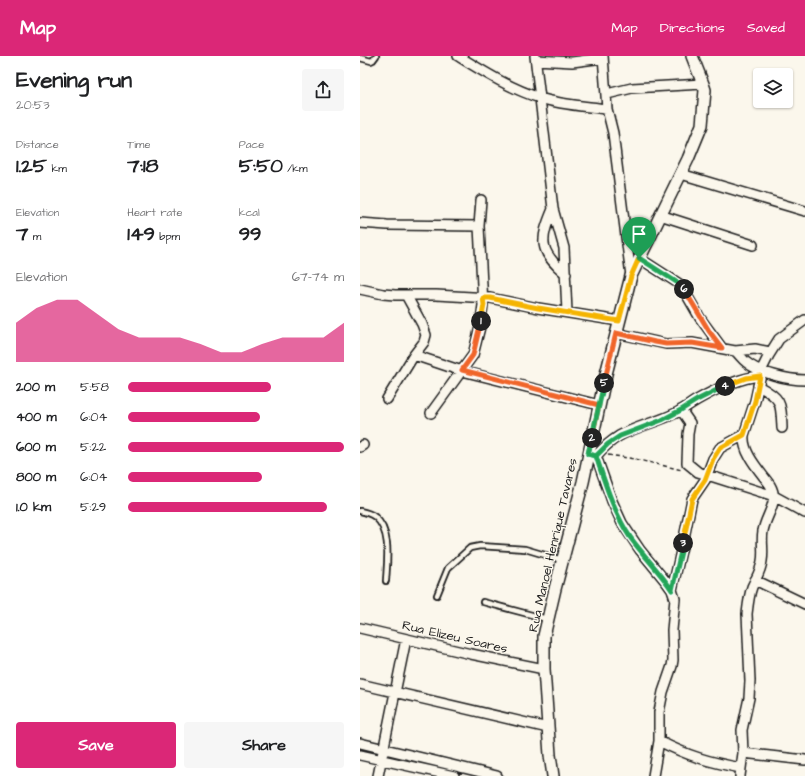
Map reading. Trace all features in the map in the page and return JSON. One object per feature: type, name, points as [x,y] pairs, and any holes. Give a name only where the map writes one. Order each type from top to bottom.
[{"type":"street","points":[[458,56],[492,77],[541,98],[607,109]]},
{"type":"street","name":"Rua Manoel Henrique Tavares","points":[[553,776],[544,669],[544,636],[547,619],[583,482],[594,454],[599,405],[631,276],[681,174],[702,125],[705,99],[704,84],[692,56]]},
{"type":"street","points":[[567,312],[564,248],[554,209],[535,58],[563,62],[603,57],[607,109],[613,133],[631,276]]},
{"type":"street","points":[[607,94],[632,88],[704,84]]},
{"type":"street","points":[[681,174],[805,212]]},
{"type":"street","points":[[431,413],[473,355],[483,315],[479,226],[481,200]]},
{"type":"street","points":[[554,209],[546,226],[543,239],[544,249],[552,261],[566,274]]},
{"type":"street","points":[[660,215],[753,245]]},
{"type":"street","points":[[360,223],[387,225],[479,226]]},
{"type":"street","points":[[639,258],[681,285],[704,324],[722,348]]},
{"type":"street","points":[[360,289],[383,294],[490,298],[538,308],[619,321]]},
{"type":"street","points":[[387,399],[414,355],[424,342],[426,333],[406,295]]},
{"type":"street","points":[[659,741],[680,752],[740,772],[743,753],[742,730],[749,698],[750,681],[747,614],[750,593],[762,562],[763,529],[772,508],[774,496],[773,489],[748,454],[743,441],[755,401],[760,373],[770,352],[779,339],[805,320]]},
{"type":"street","points":[[616,333],[666,344],[692,343],[735,351],[755,349],[770,352]]},
{"type":"street","points":[[735,351],[760,373],[805,380]]},
{"type":"street","points":[[414,355],[462,370],[599,405]]},
{"type":"street","points":[[672,590],[637,546],[622,523],[594,454],[620,436],[662,420],[722,388],[760,373]]},
{"type":"street","points":[[758,386],[772,393],[777,398],[781,413],[782,428]]},
{"type":"street","points":[[681,410],[690,423],[686,463],[693,469],[774,496],[805,513]]},
{"type":"street","points":[[653,776],[659,741],[659,719],[663,692],[673,660],[672,630],[675,604],[672,590],[692,499],[705,480],[713,459],[720,448],[744,435]]},
{"type":"street","points":[[755,580],[805,604]]},
{"type":"street","name":"Rua Elizeu Soares","points":[[360,628],[471,654],[544,669]]},
{"type":"street","points":[[378,776],[406,639]]},
{"type":"street","points":[[360,684],[548,728]]},
{"type":"street","points":[[360,743],[497,776]]},
{"type":"street","points":[[743,753],[805,760]]},
{"type":"street","points":[[360,755],[454,776]]},
{"type":"lane","points":[[360,58],[371,61],[374,60],[376,56]]},
{"type":"lane","points":[[360,511],[374,517],[379,522],[384,533],[388,549],[386,581]]},
{"type":"lane","points":[[437,595],[448,568],[470,548],[480,546],[525,549],[562,560]]},
{"type":"lane","points":[[483,602],[547,619]]},
{"type":"path","points":[[594,454],[635,459],[684,470],[693,469]]},
{"type":"route","points":[[639,258],[631,276],[619,321],[483,298],[483,315],[473,355],[462,370],[599,405],[588,454],[596,456],[612,501],[630,536],[672,590],[692,499],[705,480],[713,459],[720,448],[744,435],[747,421],[755,401],[760,376],[746,378],[722,388],[662,420],[620,436],[608,444],[596,456],[591,455],[588,454],[616,333],[666,344],[692,343],[722,348],[700,318],[681,285],[639,258]]}]
